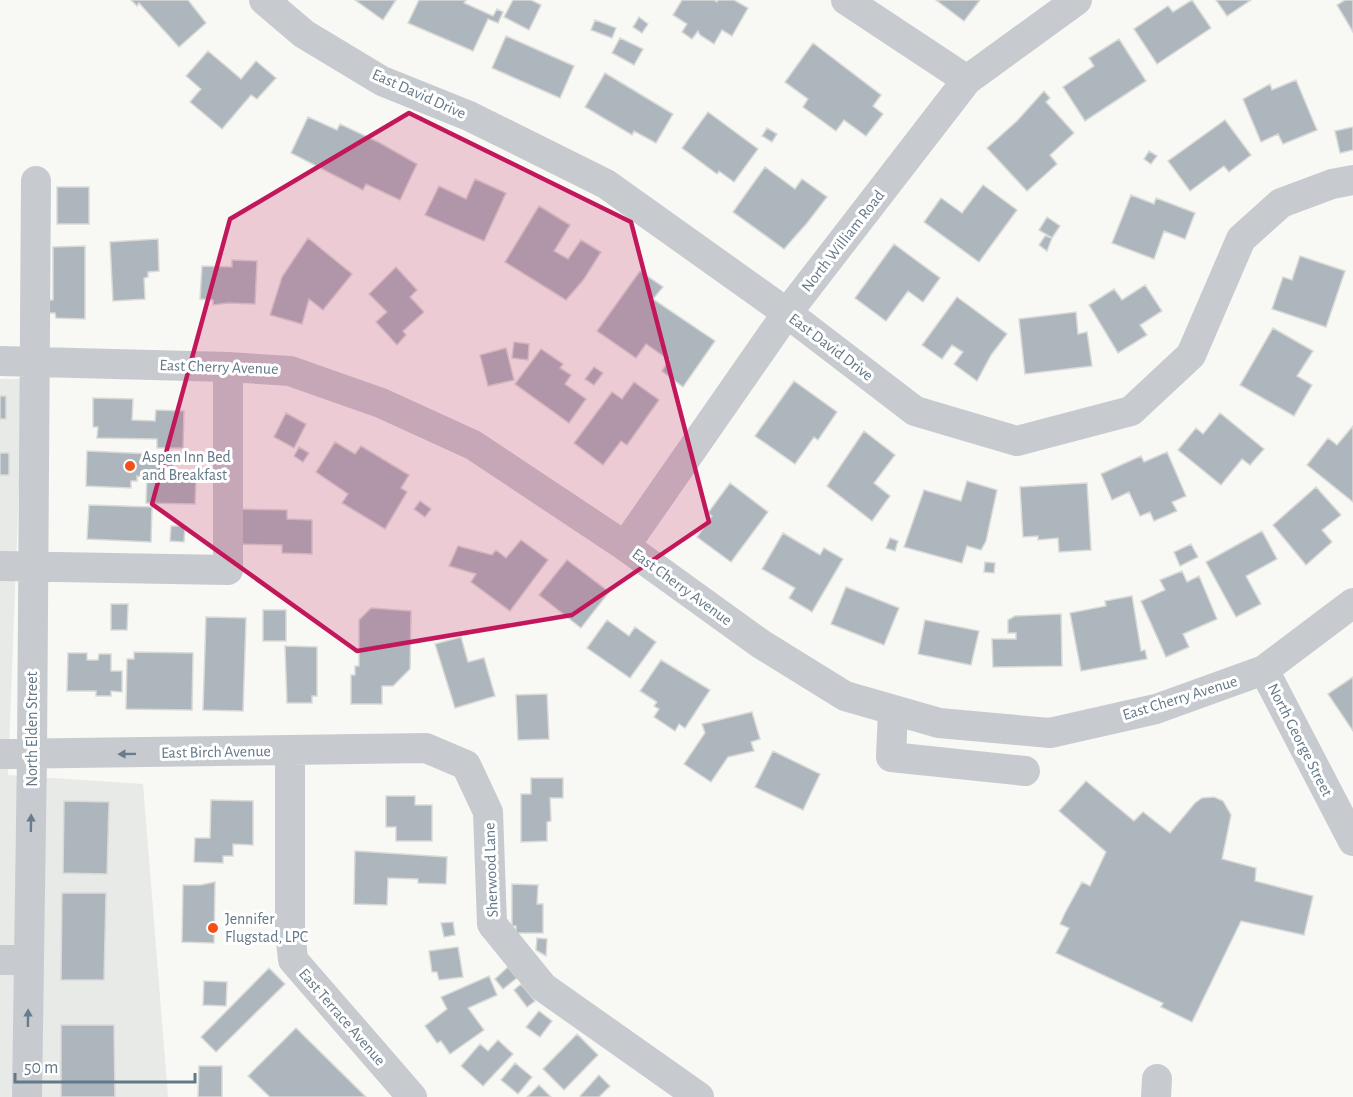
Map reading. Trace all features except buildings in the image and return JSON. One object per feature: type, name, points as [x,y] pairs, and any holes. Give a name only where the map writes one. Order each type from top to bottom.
[{"type":"street","name":"East David Drive","points":[[264,0],[304,34],[382,81],[469,116],[606,184],[787,313],[915,411],[1017,441],[1131,411],[1191,355],[1241,239],[1281,203],[1332,184],[1353,180]]},
{"type":"street","points":[[846,0],[967,80]]},
{"type":"street","name":"North William Road","points":[[625,546],[787,313],[967,80],[1077,0]]},
{"type":"street","name":"North Elden Street","points":[[27,1097],[14,960],[32,755],[36,181]]},
{"type":"street","name":"East Cherry Avenue","points":[[0,361],[291,370],[381,403],[473,445],[625,546],[761,644],[845,696],[939,723],[1050,733],[1156,709],[1264,670],[1353,603]]},
{"type":"street","points":[[0,566],[228,570],[228,367]]},
{"type":"street","name":"North George Street","points":[[1264,670],[1353,841]]},
{"type":"street","points":[[893,710],[891,757],[1025,771]]},
{"type":"street","name":"Sherwood Lane","points":[[290,751],[426,748],[466,765],[488,812],[492,924],[543,987],[699,1097]]},
{"type":"street","name":"East Birch Avenue","points":[[0,754],[290,751],[291,929]]},
{"type":"street","name":"East Terrace Avenue","points":[[291,929],[293,960],[412,1097]]},
{"type":"highlighted area","points":[[409,113],[631,222],[709,522],[572,615],[357,651],[152,504],[230,219]]},
{"type":"shaded area","points":[[0,379],[23,379],[8,775],[143,784],[168,1097],[0,1097]]},
{"type":"place","name":"Aspen Inn Bed and Breakfast","points":[[130,466]]},
{"type":"place","name":"Jennifer Flugstad, LPC","points":[[213,928]]}]
